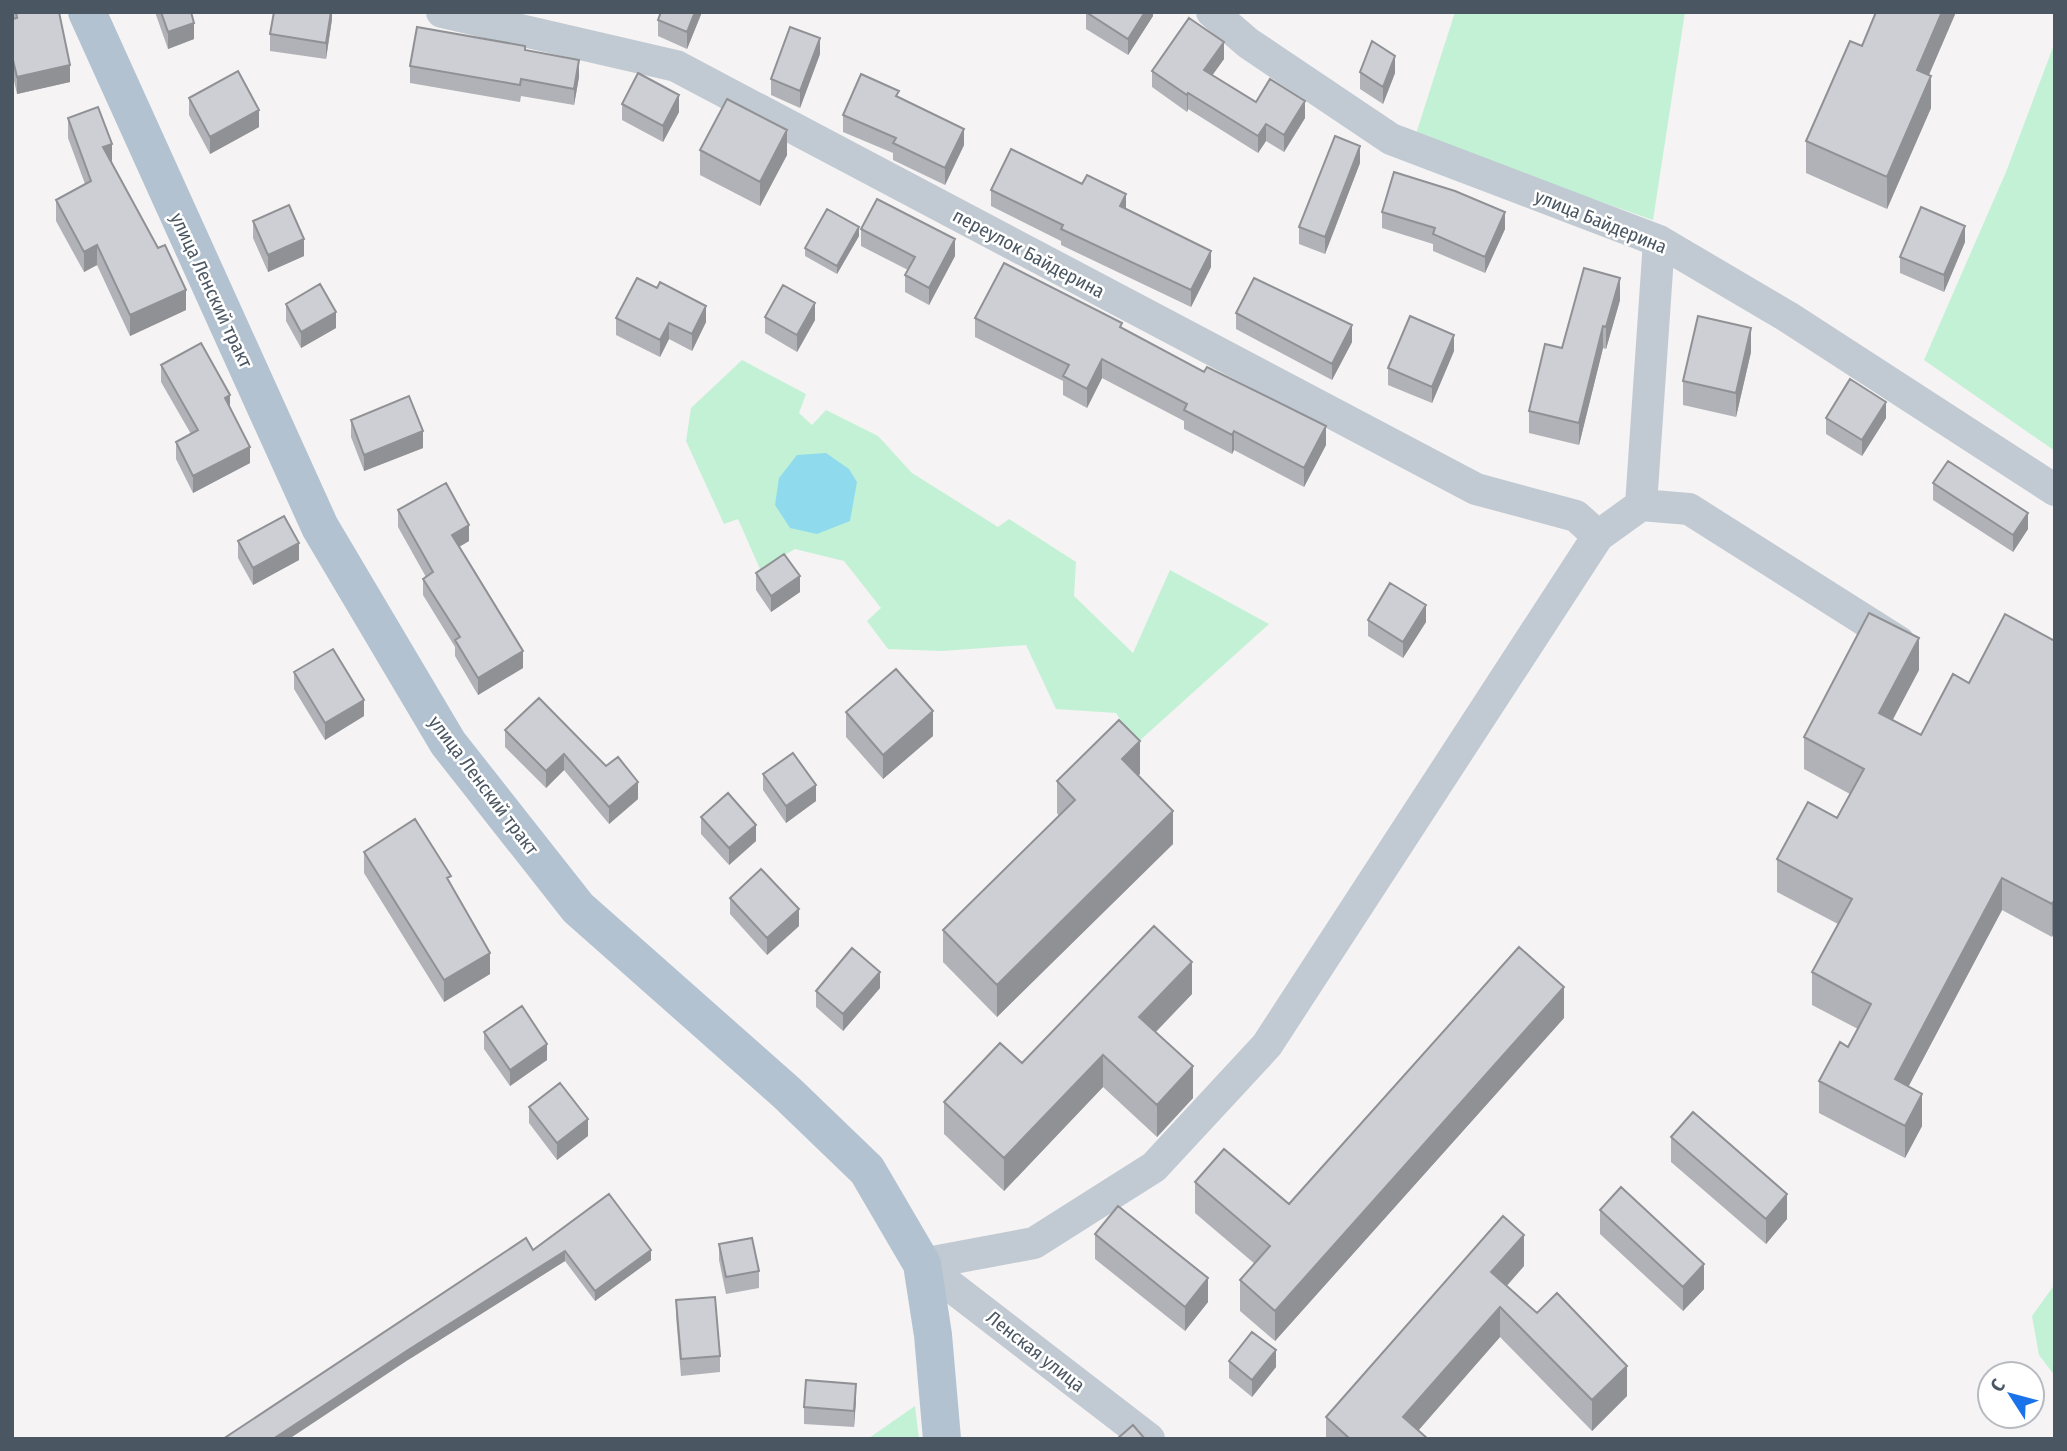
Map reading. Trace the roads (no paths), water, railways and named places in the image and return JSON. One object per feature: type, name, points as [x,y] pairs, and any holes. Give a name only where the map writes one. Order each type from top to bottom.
[{"type":"main road","name":"улица Ленский тракт","points":[[87,12],[320,527],[448,743],[578,908],[787,1093],[867,1170],[922,1264],[933,1335],[942,1439]]},
{"type":"street","name":"переулок Байдерина","points":[[442,12],[676,66],[1476,489],[1576,516],[1598,536]]},
{"type":"street","name":"улица Байдерина","points":[[1212,12],[1248,43],[1391,139],[1658,242],[1788,317],[2055,490]]},
{"type":"street","points":[[1641,505],[1658,242]]},
{"type":"street","points":[[922,1264],[1034,1243],[1154,1167],[1173,1147],[1267,1045],[1598,536],[1641,505],[1689,509],[1899,642]]},
{"type":"street","name":"Ленская улица","points":[[922,1264],[1149,1439]]},
{"type":"water","points":[[826,453],[849,469],[857,482],[850,521],[817,534],[790,528],[775,505],[779,478],[797,455]]}]
